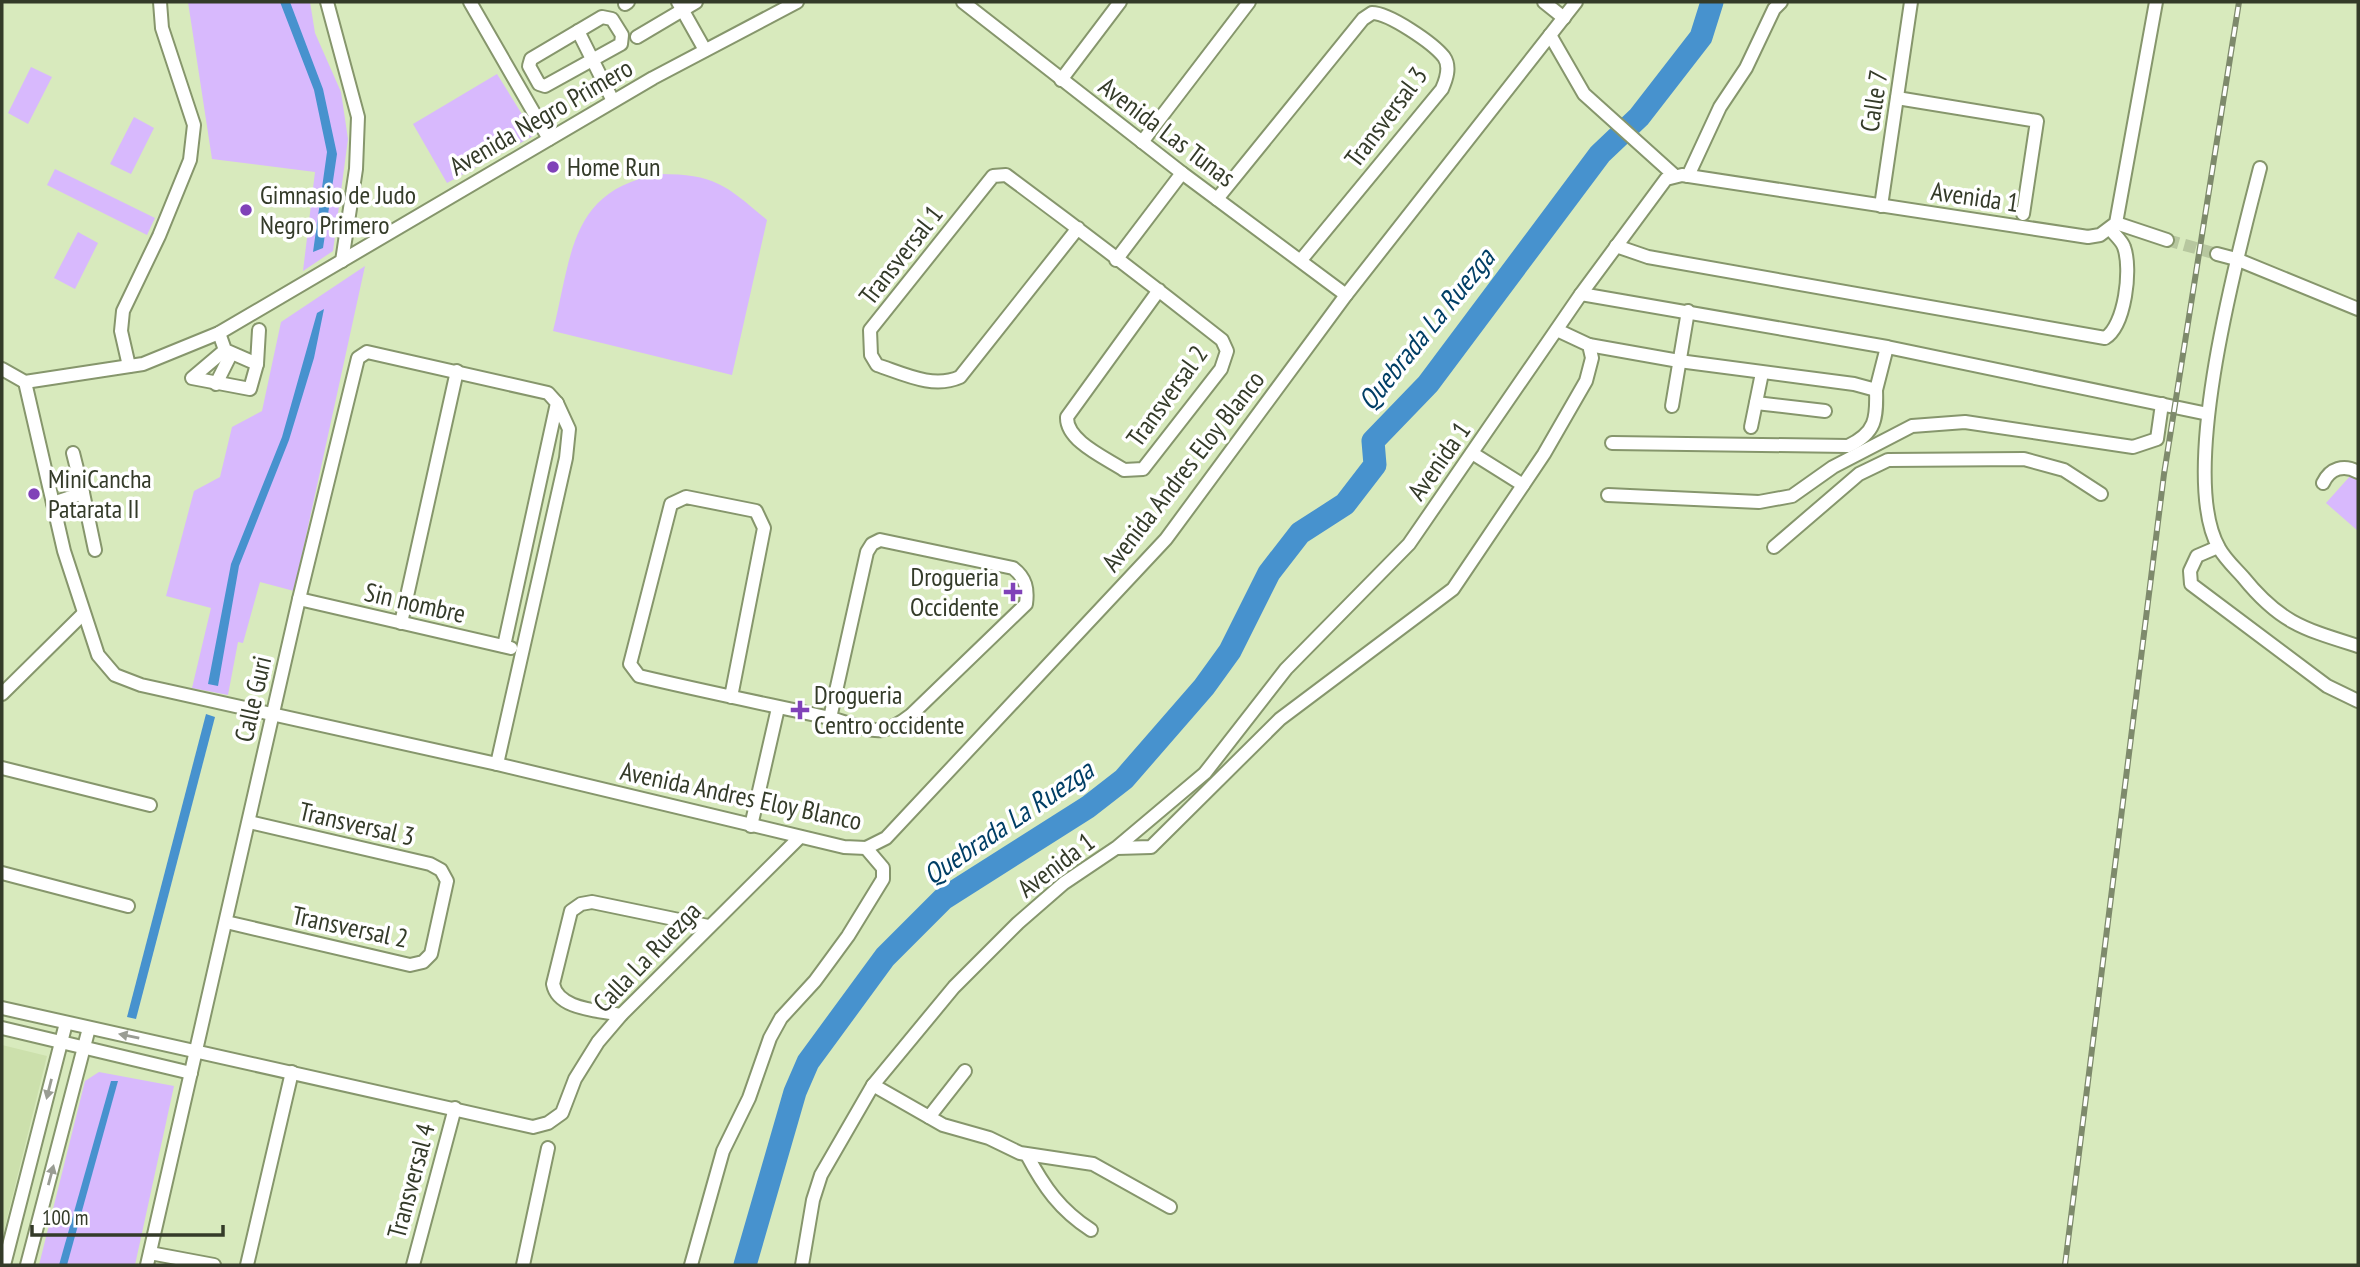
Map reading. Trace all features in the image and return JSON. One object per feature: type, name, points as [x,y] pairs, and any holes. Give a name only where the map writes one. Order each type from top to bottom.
[{"type":"street","points":[[129,366],[121,331],[123,311],[159,236],[190,160],[194,125],[162,28],[160,2]]},
{"type":"street","points":[[327,2],[358,117],[356,169],[342,261]]},
{"type":"street","points":[[470,2],[549,139]]},
{"type":"street","points":[[636,37],[681,6],[696,2]]},
{"type":"street","name":"Avenida Negro Primero","points":[[25,382],[143,364],[219,333],[613,102],[797,2]]},
{"type":"street","name":"Avenida Las Tunas","points":[[963,2],[1182,173],[1346,295]]},
{"type":"street","points":[[1061,80],[1120,2]]},
{"type":"street","points":[[1142,142],[1249,2]]},
{"type":"street","points":[[1544,2],[1564,18]]},
{"type":"street","name":"Avenida Andres Eloy Blanco","points":[[25,382],[82,615],[98,655],[115,675],[141,685],[497,764],[751,826],[844,847],[866,848],[886,838],[1166,539],[1346,295],[1576,2]]},
{"type":"street","points":[[1688,176],[1728,92],[1746,68],[1773,9],[1781,2]]},
{"type":"street","name":"Calle 7","points":[[1881,206],[1911,2]]},
{"type":"street","points":[[1616,246],[1648,257],[2105,338],[2119,326],[2127,262],[2124,245],[2113,226],[2156,2]]},
{"type":"street","points":[[681,6],[705,50]]},
{"type":"street","name":"Transversal 3","points":[[1217,199],[1363,19],[1372,13],[1393,18],[1444,57],[1448,69],[1446,79],[1441,89],[1301,260]]},
{"type":"street","points":[[607,17],[612,19],[622,35],[621,44],[592,60],[545,86],[539,84],[529,66],[531,59],[578,31],[607,17]]},
{"type":"street","points":[[578,31],[613,102]]},
{"type":"street","points":[[1550,36],[1573,80],[1593,102],[1674,175]]},
{"type":"street","points":[[1897,98],[2038,121],[2023,214]]},
{"type":"street","points":[[2260,168],[2236,258],[2208,414],[2206,499],[2218,547],[2264,603],[2287,621],[2358,646]]},
{"type":"street","points":[[1116,260],[1182,173]]},
{"type":"street","name":"Transversal 1","points":[[1078,228],[960,377],[946,383],[934,383],[877,365],[871,355],[870,330],[993,176],[1006,175],[1078,228],[1116,260]]},
{"type":"street","name":"Avenida 1","points":[[802,1265],[813,1200],[821,1175],[873,1086],[954,987],[1018,923],[1064,883],[1116,848],[1205,773],[1286,669],[1409,544],[1581,294],[1660,185],[1674,175],[1688,176],[2088,237],[2113,226]]},
{"type":"street","points":[[2113,226],[2167,240]]},
{"type":"street","points":[[2217,254],[2236,258],[2358,309]]},
{"type":"street","name":"Transversal 2","points":[[1116,260],[1159,290],[1223,340],[1227,351],[1225,360],[1143,469],[1124,470],[1073,436],[1067,426],[1067,417],[1159,290]]},
{"type":"street","points":[[1581,294],[1887,347],[2208,414]]},
{"type":"street","points":[[1672,406],[1688,311]]},
{"type":"street","points":[[228,352],[192,376],[195,381],[250,389],[257,364],[259,330]]},
{"type":"street","points":[[1556,330],[1589,345],[1679,361],[1854,384],[1876,390]]},
{"type":"street","points":[[219,333],[228,352],[257,364]]},
{"type":"street","points":[[1116,848],[1151,847],[1280,719],[1453,589],[1523,485],[1586,381],[1592,358],[1589,345]]},
{"type":"street","points":[[1608,495],[1759,502],[1792,496],[1866,438],[1877,414],[1876,390],[1887,347]]},
{"type":"street","points":[[216,384],[228,352]]},
{"type":"street","name":"Calle Guri","points":[[148,1259],[299,599],[358,358],[367,352],[457,371]]},
{"type":"street","points":[[2,369],[25,382]]},
{"type":"street","points":[[401,623],[457,371],[548,393],[565,414],[569,429],[566,458],[497,764]]},
{"type":"street","points":[[1751,427],[1762,373]]},
{"type":"street","points":[[504,646],[557,403]]},
{"type":"street","points":[[1756,403],[1825,411]]},
{"type":"street","points":[[1612,443],[1849,452],[1912,426],[1965,422],[2133,447],[2157,439],[2162,404]]},
{"type":"street","points":[[1849,452],[1859,474]]},
{"type":"street","points":[[73,453],[95,550]]},
{"type":"street","points":[[1472,453],[1523,485]]},
{"type":"street","points":[[1774,547],[1859,474],[1888,460],[2024,459],[2064,470],[2101,494]]},
{"type":"street","points":[[2323,483],[2334,470],[2345,467],[2358,472]]},
{"type":"street","points":[[53,503],[83,493]]},
{"type":"street","points":[[731,697],[764,528],[762,519],[756,511],[686,497],[678,498],[671,504],[631,664],[639,676],[778,708],[830,718],[880,731],[897,725],[911,715],[1026,604],[1028,591],[1021,574],[1013,568],[880,540],[872,544],[867,552],[830,718]]},
{"type":"street","points":[[2218,547],[2197,556],[2190,571],[2190,584],[2327,686],[2358,701]]},
{"type":"street","name":"Sin nombre","points":[[299,599],[521,651]]},
{"type":"street","points":[[2,694],[82,615]]},
{"type":"street","points":[[751,826],[778,708]]},
{"type":"street","points":[[2,768],[150,805]]},
{"type":"street","name":"Transversal 3","points":[[249,822],[430,864],[441,870],[447,881]]},
{"type":"street","name":"Calla La Ruezga","points":[[454,1108],[533,1127],[548,1124],[562,1112],[575,1079],[598,1042],[621,1015],[800,837]]},
{"type":"street","points":[[691,1265],[723,1151],[749,1098],[770,1038],[781,1018],[815,981],[848,936],[883,879],[883,867],[866,848]]},
{"type":"street","points":[[2,873],[128,906]]},
{"type":"street","name":"Transversal 2","points":[[226,922],[410,965],[422,962],[431,954],[447,881]]},
{"type":"street","points":[[621,1015],[562,1002],[555,994],[553,984],[571,911],[581,904],[592,902],[708,926]]},
{"type":"street","points":[[2,1008],[454,1108]]},
{"type":"street","points":[[4,1265],[66,1023]]},
{"type":"street","points":[[2,1028],[191,1073]]},
{"type":"street","points":[[27,1265],[89,1028]]},
{"type":"street","points":[[929,1117],[965,1071]]},
{"type":"street","points":[[247,1265],[292,1072]]},
{"type":"street","points":[[873,1086],[929,1117],[1027,1155],[1093,1164],[1170,1207]]},
{"type":"street","name":"Transversal 4","points":[[413,1265],[454,1108]]},
{"type":"street","points":[[523,1265],[548,1148]]},
{"type":"street","points":[[1027,1155],[1048,1193],[1070,1217],[1091,1230]]},
{"type":"street","points":[[148,1259],[214,1265]]},
{"type":"shaded area","points":[[188,2],[310,2],[315,33],[341,92],[348,139],[333,251],[303,271],[315,172],[212,159]]},
{"type":"shaded area","points":[[31,67],[52,77],[28,124],[8,113]]},
{"type":"shaded area","points":[[497,74],[535,135],[447,183],[413,124]]},
{"type":"shaded area","points":[[134,117],[154,128],[131,174],[110,164]]},
{"type":"shaded area","points":[[55,169],[155,218],[147,235],[47,185]]},
{"type":"shaded area","points":[[660,174],[694,176],[719,184],[767,220],[732,375],[553,331],[571,253],[591,211],[608,195],[630,182]]},
{"type":"shaded area","points":[[78,232],[98,243],[75,289],[54,278]]},
{"type":"shaded area","points":[[365,266],[294,591],[260,582],[243,643],[238,642],[228,695],[192,688],[211,608],[166,596],[194,491],[220,477],[232,427],[262,411],[281,322]]},
{"type":"shaded area","points":[[2351,475],[2358,481],[2358,531],[2326,503]]},
{"type":"shaded area","points":[[2,1045],[47,1056],[2,1239]]},
{"type":"shaded area","points":[[99,1072],[174,1086],[135,1265],[39,1265],[85,1081]]},
{"type":"water","points":[[280,2],[290,2],[323,89],[337,154],[323,248],[313,252],[327,152],[314,90]]},
{"type":"water","points":[[324,309],[314,358],[289,440],[239,566],[218,686],[208,684],[231,564],[282,437],[317,313]]},
{"type":"water","points":[[206,714],[215,717],[136,1019],[127,1017]]},
{"type":"water","points":[[111,1081],[118,1081],[67,1265],[59,1265]]},
{"type":"waterway","name":"Quebrada La Ruezga","points":[[745,1265],[795,1092],[808,1062],[885,957],[943,899],[1088,807],[1124,779],[1204,687],[1230,651],[1269,573],[1300,533],[1345,504],[1375,465],[1373,441],[1428,384],[1600,154],[1639,117],[1701,37],[1712,2]]},
{"type":"tunnel","points":[[2167,240],[2217,254]]},
{"type":"railway","points":[[2065,1265],[2164,474],[2239,2]]},
{"type":"place","name":"Home Run","points":[[553,167]]},
{"type":"place","name":"Gimnasio de Judo Negro Primero","points":[[246,210]]},
{"type":"place","name":"MiniCancha Patarata II","points":[[34,494]]},
{"type":"place","name":"Drogueria Occidente","points":[[1013,592]]},
{"type":"place","name":"Drogueria Centro occidente","points":[[800,710]]}]
